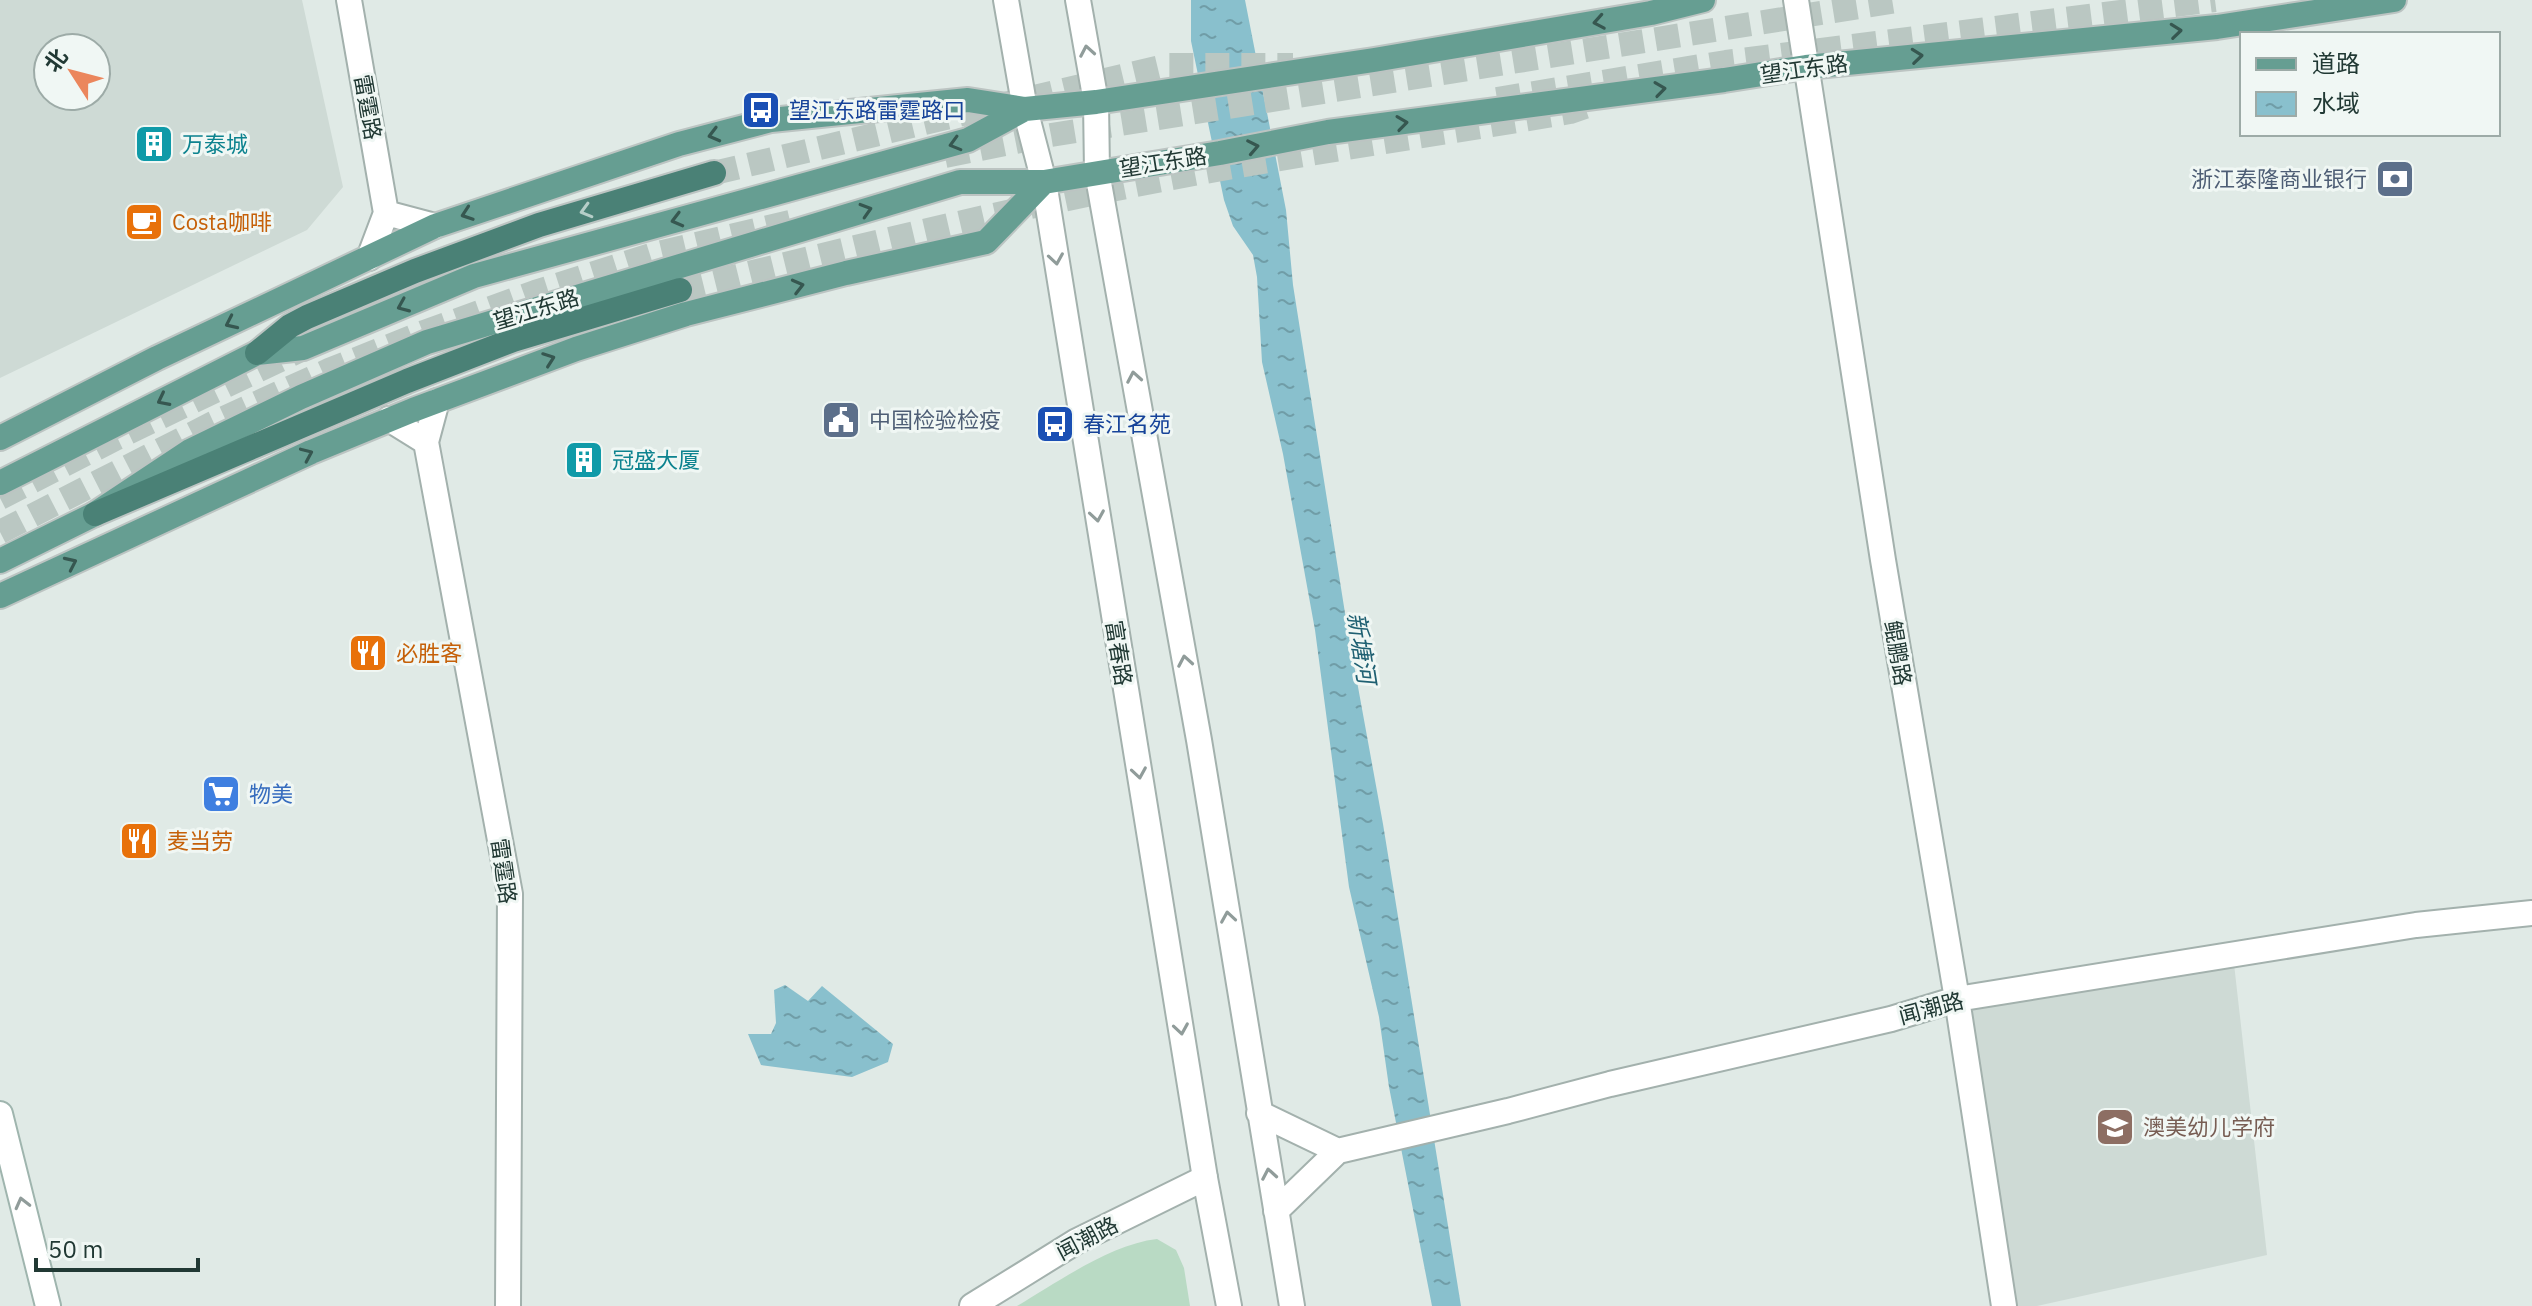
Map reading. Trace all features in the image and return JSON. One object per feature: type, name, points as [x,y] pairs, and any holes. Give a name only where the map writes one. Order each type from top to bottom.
[{"type":"highway","points":[[257,353],[290,326],[307,317],[415,271],[539,225],[714,173]]},
{"type":"highway","points":[[95,514],[407,381],[513,340],[680,290]]},
{"type":"main road","points":[[0,438],[157,358],[435,226],[679,144],[771,120],[968,100],[1025,109],[1096,102],[1302,72],[1651,13],[1703,0]]},
{"type":"main road","name":"望江东路","points":[[0,561],[95,514],[190,451],[301,397],[427,342],[960,182],[1044,182],[1325,133],[1806,67],[2217,27],[2394,0]]},
{"type":"main road","points":[[0,483],[257,353],[303,348],[474,276],[968,140],[1025,109]]},
{"type":"main road","points":[[0,596],[311,452],[389,419],[576,349],[686,314],[846,273],[986,242],[1044,182]]},
{"type":"street","name":"雷霆路","points":[[349,0],[386,213]]},
{"type":"street","name":"富春路","points":[[1006,0],[1025,109],[1044,182],[1205,1178],[1229,1306]]},
{"type":"street","points":[[1078,0],[1096,102],[1097,172],[1199,740],[1292,1306]]},
{"type":"street","name":"鲲鹏路","points":[[1796,0],[2004,1306]]},
{"type":"street","points":[[369,258],[386,213],[435,226]]},
{"type":"street","name":"雷霆路","points":[[437,401],[426,442],[510,894],[508,1306]]},
{"type":"street","points":[[389,419],[426,442]]},
{"type":"street","name":"闻潮路","points":[[1276,1211],[1338,1151],[1891,1019],[1957,999],[2416,925],[2532,913]]},
{"type":"street","points":[[1259,1113],[1338,1151]]},
{"type":"street","points":[[0,1114],[48,1306]]},
{"type":"street","name":"闻潮路","points":[[972,1306],[1077,1241],[1205,1178]]},
{"type":"shaded area","name":"万泰城","points":[[0,0],[302,0],[343,187],[307,230],[0,378]]},
{"type":"shaded area","name":"澳美幼儿学府","points":[[2233,955],[2267,1255],[2037,1306],[2004,1306],[1957,999]]},
{"type":"green space","points":[[1157,1239],[1176,1250],[1184,1268],[1190,1306],[1017,1306],[1103,1256],[1139,1242]]},
{"type":"water","points":[[1191,0],[1245,0],[1286,210],[1293,285],[1348,632],[1383,824],[1461,1306],[1432,1306],[1389,1087],[1379,1017],[1349,887],[1315,630],[1283,454],[1262,362],[1253,255],[1233,226],[1224,200],[1191,41]]},
{"type":"water","points":[[785,985],[808,1001],[822,986],[893,1044],[888,1062],[852,1077],[761,1065],[748,1034],[771,1034],[776,1023],[774,990]]},
{"type":"tunnel","points":[[945,156],[1051,135],[1903,0]]},
{"type":"tunnel","points":[[1497,99],[1726,62],[2215,0]]},
{"type":"tunnel","points":[[714,173],[1169,65],[1293,65]]},
{"type":"tunnel","points":[[680,290],[876,242],[1139,184],[1570,112],[1594,104]]},
{"type":"tunnel","points":[[0,532],[213,423],[329,370],[424,332],[654,254],[798,220]]},
{"type":"tunnel","points":[[0,498],[303,349]]},
{"type":"place","name":"望江东路雷霆路口","points":[[761,110]]},
{"type":"place","name":"万泰城","points":[[154,144]]},
{"type":"place","name":"浙江泰隆商业银行","points":[[2395,179]]},
{"type":"place","name":"Costa咖啡","points":[[144,222]]},
{"type":"place","name":"中国检验检疫","points":[[841,420]]},
{"type":"place","name":"春江名苑","points":[[1055,424]]},
{"type":"place","name":"冠盛大厦","points":[[584,460]]},
{"type":"place","name":"必胜客","points":[[368,653]]},
{"type":"place","name":"物美","points":[[221,794]]},
{"type":"place","name":"麦当劳","points":[[139,841]]},
{"type":"place","name":"澳美幼儿学府","points":[[2115,1127]]},
{"type":"water label","name":"新塘河","points":[[1361,648]]}]
